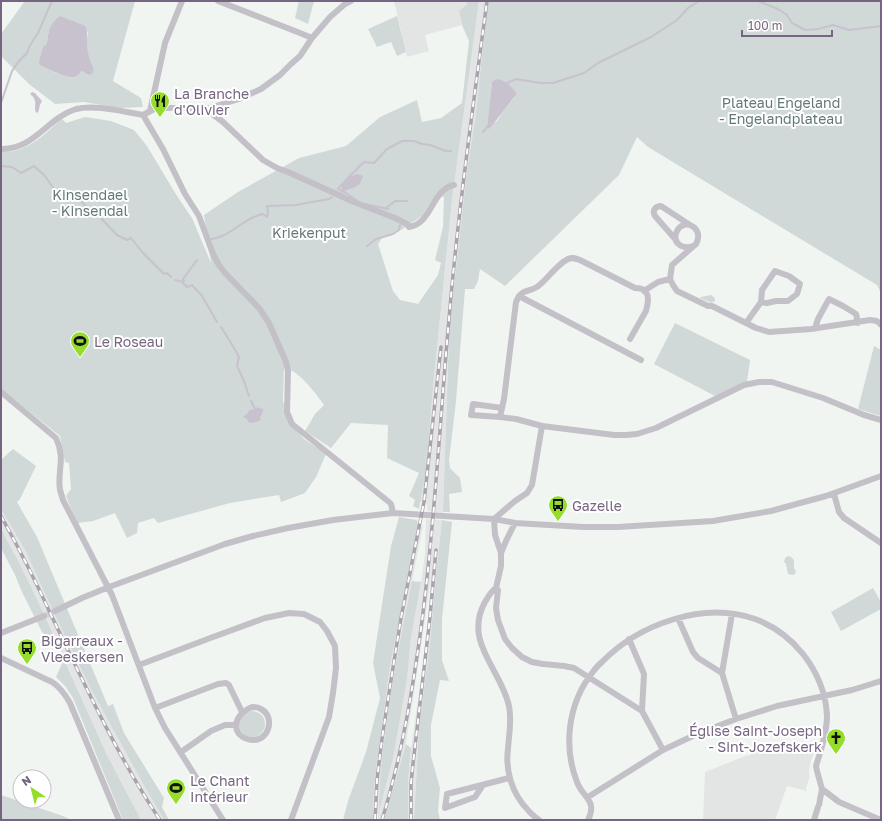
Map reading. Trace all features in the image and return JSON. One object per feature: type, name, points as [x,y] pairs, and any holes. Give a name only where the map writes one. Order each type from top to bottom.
[{"type":"street","points":[[150,111],[164,43],[182,1]]},
{"type":"street","points":[[218,1],[312,38]]},
{"type":"street","points":[[1,149],[9,149],[22,145],[33,139],[56,119],[76,109],[86,107],[96,108],[143,116],[156,108],[189,108],[206,110],[239,99],[261,89],[280,75],[300,56],[312,38],[330,17],[345,4],[351,1]]},
{"type":"street","points":[[206,110],[223,122],[263,160],[354,202],[395,218],[410,227],[418,224],[423,219],[438,196],[447,187],[454,185]]},
{"type":"street","points":[[143,116],[163,149],[185,194],[199,216],[213,254],[219,265],[258,308],[269,323],[286,362],[288,371],[287,412],[292,424],[389,502],[393,513]]},
{"type":"street","points":[[693,246],[686,248],[679,244],[655,216],[653,212],[654,209],[661,206],[697,230],[698,233],[698,240],[693,246],[672,265],[670,279],[678,291],[756,328],[769,332],[815,328],[870,320],[877,321],[881,325]]},
{"type":"street","points":[[676,241],[675,238],[677,230],[683,225],[690,225]]},
{"type":"street","points":[[500,417],[516,302],[519,296],[538,286],[565,260],[571,258],[580,260],[635,288],[642,289],[644,291],[648,301],[648,306],[630,339]]},
{"type":"street","points":[[746,323],[761,302],[762,290],[775,271],[789,276],[800,284],[797,294],[788,301],[767,303],[761,302]]},
{"type":"street","points":[[644,291],[658,282],[670,279]]},
{"type":"street","points":[[519,296],[641,360]]},
{"type":"street","points":[[815,328],[829,299],[856,314],[858,322]]},
{"type":"street","points":[[502,408],[473,404],[471,415],[516,419],[542,426],[626,436],[656,428],[744,385],[759,382],[772,382],[822,398],[864,415],[881,420]]},
{"type":"street","points":[[1,392],[56,438],[61,454],[60,491],[63,500],[109,588],[155,708],[165,728],[224,820]]},
{"type":"street","points":[[494,519],[527,493],[532,485],[542,426]]},
{"type":"street","points":[[55,611],[82,598],[225,544],[288,528],[333,520],[393,513],[494,519],[515,523],[583,527],[618,527],[713,522],[771,511],[834,494],[881,476]]},
{"type":"street","points":[[834,494],[839,512],[844,518],[881,543]]},
{"type":"street","points":[[494,519],[495,535],[501,553],[501,566],[496,588],[498,590],[496,608],[498,620],[505,639],[522,657],[532,662],[574,668],[642,711],[663,750]]},
{"type":"street","points":[[501,553],[515,523]]},
{"type":"street","points":[[496,588],[490,593],[482,608],[478,633],[485,655],[502,687],[509,706],[511,718],[507,750],[509,778],[527,810],[539,820]]},
{"type":"street","points":[[139,665],[213,636],[265,618],[289,613],[304,614],[320,622],[335,646],[336,668],[333,693],[329,717],[291,820]]},
{"type":"street","points":[[588,820],[591,809],[590,802],[588,797],[577,784],[570,754],[569,739],[571,716],[588,678],[610,654],[629,639],[658,624],[678,618],[708,614],[732,614],[764,622],[792,641],[812,666],[824,695],[827,717],[816,766],[822,789],[814,820]]},
{"type":"street","points":[[732,614],[722,673],[736,718]]},
{"type":"street","points":[[1,633],[44,616]]},
{"type":"street","points":[[678,618],[693,652],[698,658],[722,673]]},
{"type":"street","points":[[629,639],[644,674],[642,711]]},
{"type":"street","points":[[1,658],[52,682],[64,693],[70,703],[119,820]]},
{"type":"street","points":[[588,797],[663,750],[736,718],[777,706],[852,690],[881,681]]},
{"type":"street","points":[[155,708],[218,684],[226,683],[229,685],[242,712]]},
{"type":"street","points":[[252,707],[261,709],[265,712],[269,722],[268,731],[262,738],[257,740],[245,738],[238,732],[236,725],[242,712],[252,707]]},
{"type":"street","points":[[181,752],[211,731],[226,725],[236,725]]},
{"type":"street","points":[[483,785],[475,798],[445,808],[447,794],[509,778]]},
{"type":"street","points":[[822,789],[839,802],[881,820]]},
{"type":"shaded area","points":[[394,1],[467,1],[466,5],[459,11],[462,25],[425,35],[429,51],[407,57]]},
{"type":"shaded area","points":[[479,1],[488,1],[475,121],[467,170],[450,321],[443,513],[427,511],[427,503],[420,502],[426,472],[452,200]]},
{"type":"shaded area","points":[[60,16],[86,27],[88,51],[94,69],[92,74],[88,75],[82,71],[75,77],[71,77],[57,73],[40,65],[39,62],[43,47],[47,43],[50,28],[54,21]]},
{"type":"shaded area","points":[[496,79],[508,84],[517,94],[489,129],[487,127],[492,82]]},
{"type":"shaded area","points":[[32,92],[35,93],[42,101],[38,113],[36,113],[34,99],[30,94]]},
{"type":"shaded area","points":[[357,174],[363,176],[360,184],[344,191],[342,190],[341,184],[348,178]]},
{"type":"shaded area","points":[[259,406],[258,408],[263,409],[263,411],[259,421],[252,423],[248,422],[247,419],[243,417],[249,410],[255,409]]},
{"type":"shaded area","points":[[1,509],[25,550],[51,607],[91,687],[164,820],[141,820],[107,755],[48,622],[1,529]]},
{"type":"shaded area","points":[[426,519],[442,520],[430,644],[419,726],[414,820],[408,820],[408,782],[411,748],[426,644],[431,579],[406,744],[384,820],[379,820],[378,813],[373,819],[374,788],[390,666],[418,525],[423,526],[384,734],[379,809],[393,759],[407,680],[411,638],[425,553]]},
{"type":"shaded area","points":[[785,742],[814,752],[810,764],[810,776],[806,788],[807,791],[787,786],[775,820],[703,820],[705,772]]},
{"type":"green space","points":[[25,1],[135,1],[113,81],[141,98],[143,107],[120,108],[84,102],[55,104],[29,84],[1,56],[1,34]],"holes":[[[65,18],[84,25],[88,33],[86,40],[89,61],[94,69],[88,75],[82,71],[73,77],[56,73],[46,68],[43,47],[47,43],[48,33],[54,21]]]},
{"type":"green space","points":[[299,1],[314,1],[308,24],[295,18]]},
{"type":"green space","points":[[467,1],[479,1],[452,200],[426,472],[419,509],[413,506],[415,500],[409,496],[419,473],[387,458],[388,425],[351,423],[331,448],[305,431],[315,414],[324,405],[311,388],[296,373],[284,367],[283,401],[289,421],[304,439],[326,454],[316,477],[305,493],[281,502],[279,495],[230,503],[158,523],[154,518],[138,523],[137,533],[127,538],[115,513],[93,521],[78,523],[66,496],[71,489],[69,463],[65,462],[60,436],[1,389],[1,152],[16,150],[30,144],[40,138],[62,119],[66,123],[85,117],[111,121],[134,130],[147,146],[192,218],[211,263],[204,215],[238,192],[299,158],[346,146],[380,117],[417,100],[422,122],[441,118],[462,103],[469,41],[462,25],[459,11],[466,5]],"holes":[[[436,195],[444,197],[443,227],[435,260],[441,263],[438,275],[418,304],[400,300],[393,291],[378,244],[382,238],[401,230],[422,216]]]},
{"type":"green space","name":"Plateau Engeland - Engelandplateau","points":[[488,1],[881,1],[881,293],[877,285],[648,147],[637,137],[619,175],[505,286],[480,269],[478,281],[474,289],[465,289],[456,401],[449,461],[450,468],[460,478],[462,492],[449,494],[450,512],[443,512],[450,321],[467,170],[475,121]],"holes":[[[492,82],[517,94],[497,121],[487,127]]]},
{"type":"green space","points":[[397,16],[406,52],[397,56],[391,42],[377,47],[368,29]]},
{"type":"green space","points":[[711,295],[715,298],[715,301],[711,303],[700,298],[701,297]]},
{"type":"green space","points":[[675,323],[750,360],[747,382],[715,396],[654,364]]},
{"type":"green space","points":[[874,346],[881,350],[881,416],[858,409]]},
{"type":"green space","points":[[13,449],[36,466],[20,499],[17,502],[37,537],[108,706],[113,704],[124,733],[164,798],[162,807],[169,820],[164,820],[90,687],[25,550],[1,509],[1,460]]},
{"type":"green space","points":[[399,517],[417,520],[418,525],[390,666],[374,788],[373,819],[343,820],[348,801],[366,752],[380,698],[373,663],[391,546]]},
{"type":"green space","points":[[442,520],[452,522],[442,619],[442,660],[449,681],[440,680],[431,725],[431,756],[440,788],[438,811],[440,820],[414,820],[419,726],[430,644]]},
{"type":"green space","points":[[1,529],[31,587],[58,645],[42,632],[22,592],[1,548]]},
{"type":"green space","points":[[788,556],[794,560],[794,568],[796,572],[793,575],[788,574],[786,564],[784,562],[785,558]]},
{"type":"green space","points":[[412,581],[421,582],[411,638],[407,680],[393,759],[379,811],[380,778],[385,729],[404,618]]},
{"type":"green space","points":[[873,588],[881,602],[881,609],[841,631],[831,612]]},
{"type":"green space","points":[[64,659],[107,755],[141,820],[123,820],[73,698],[65,686],[56,677]]},
{"type":"green space","points":[[252,711],[261,715],[265,724],[261,733],[252,737],[243,733],[239,724],[243,715]]},
{"type":"green space","points":[[406,744],[411,748],[408,782],[408,820],[384,820]]},
{"type":"green space","points":[[1,795],[12,799],[12,809],[42,809],[71,820],[1,820]]},
{"type":"waterway","points":[[1,103],[12,71],[27,53],[38,33],[52,1]]},
{"type":"waterway","points":[[506,85],[507,83],[516,79],[540,83],[553,83],[584,73],[598,63],[651,37],[677,20],[688,8],[699,1]]},
{"type":"waterway","points":[[758,1],[778,9],[787,15],[792,23],[805,30],[818,29],[833,25],[849,30],[881,26]]},
{"type":"waterway","points":[[483,132],[488,126]]},
{"type":"waterway","points":[[345,181],[364,162],[374,163],[387,149],[402,141],[414,141],[446,151],[451,151]]},
{"type":"waterway","points":[[1,166],[12,167],[21,173],[34,166],[45,176],[54,189],[63,194],[77,197],[88,208],[97,214],[117,235],[127,240],[131,238],[143,253],[164,274],[167,273],[171,277]]},
{"type":"waterway","points":[[342,184],[338,189],[356,200]]},
{"type":"waterway","points":[[209,240],[220,237],[257,216],[263,214],[267,217],[267,206],[296,205],[329,199],[332,197]]},
{"type":"waterway","points":[[386,208],[395,201],[407,201]]},
{"type":"waterway","points":[[365,204],[388,209]]},
{"type":"waterway","points":[[367,246],[376,239],[393,234],[399,230],[400,225]]},
{"type":"waterway","points":[[183,282],[183,279],[197,260]]},
{"type":"waterway","points":[[175,280],[183,282],[187,287],[192,285],[202,296],[217,322]]},
{"type":"waterway","points":[[221,327],[239,357],[237,366],[249,396]]},
{"type":"waterway","points":[[251,401],[255,409]]},
{"type":"tunnel","points":[[44,616],[55,611]]},
{"type":"railway","points":[[382,820],[406,721],[415,671],[427,583],[457,239],[487,1]]},
{"type":"railway","points":[[375,820],[377,780],[388,699],[401,618],[424,502],[441,347]]},
{"type":"railway","points":[[1,516],[35,580],[116,747],[160,820]]},
{"type":"railway","points":[[411,820],[411,783],[436,550]]},
{"type":"place","name":"La Branche d'Olivier","points":[[160,118]]},
{"type":"place","name":"Le Roseau","points":[[80,358]]},
{"type":"place","name":"Gazelle","points":[[558,522]]},
{"type":"place","name":"Bigarreaux - Vleeskersen","points":[[27,665]]},
{"type":"place","name":"Église Saint-Joseph - Sint-Jozefskerk","points":[[836,755]]},
{"type":"place","name":"Le Chant Intérieur","points":[[176,805]]},
{"type":"park label","name":"Kinsendael - Kinsendal","points":[[90,202]]},
{"type":"park label","name":"Kriekenput","points":[[309,232]]}]
